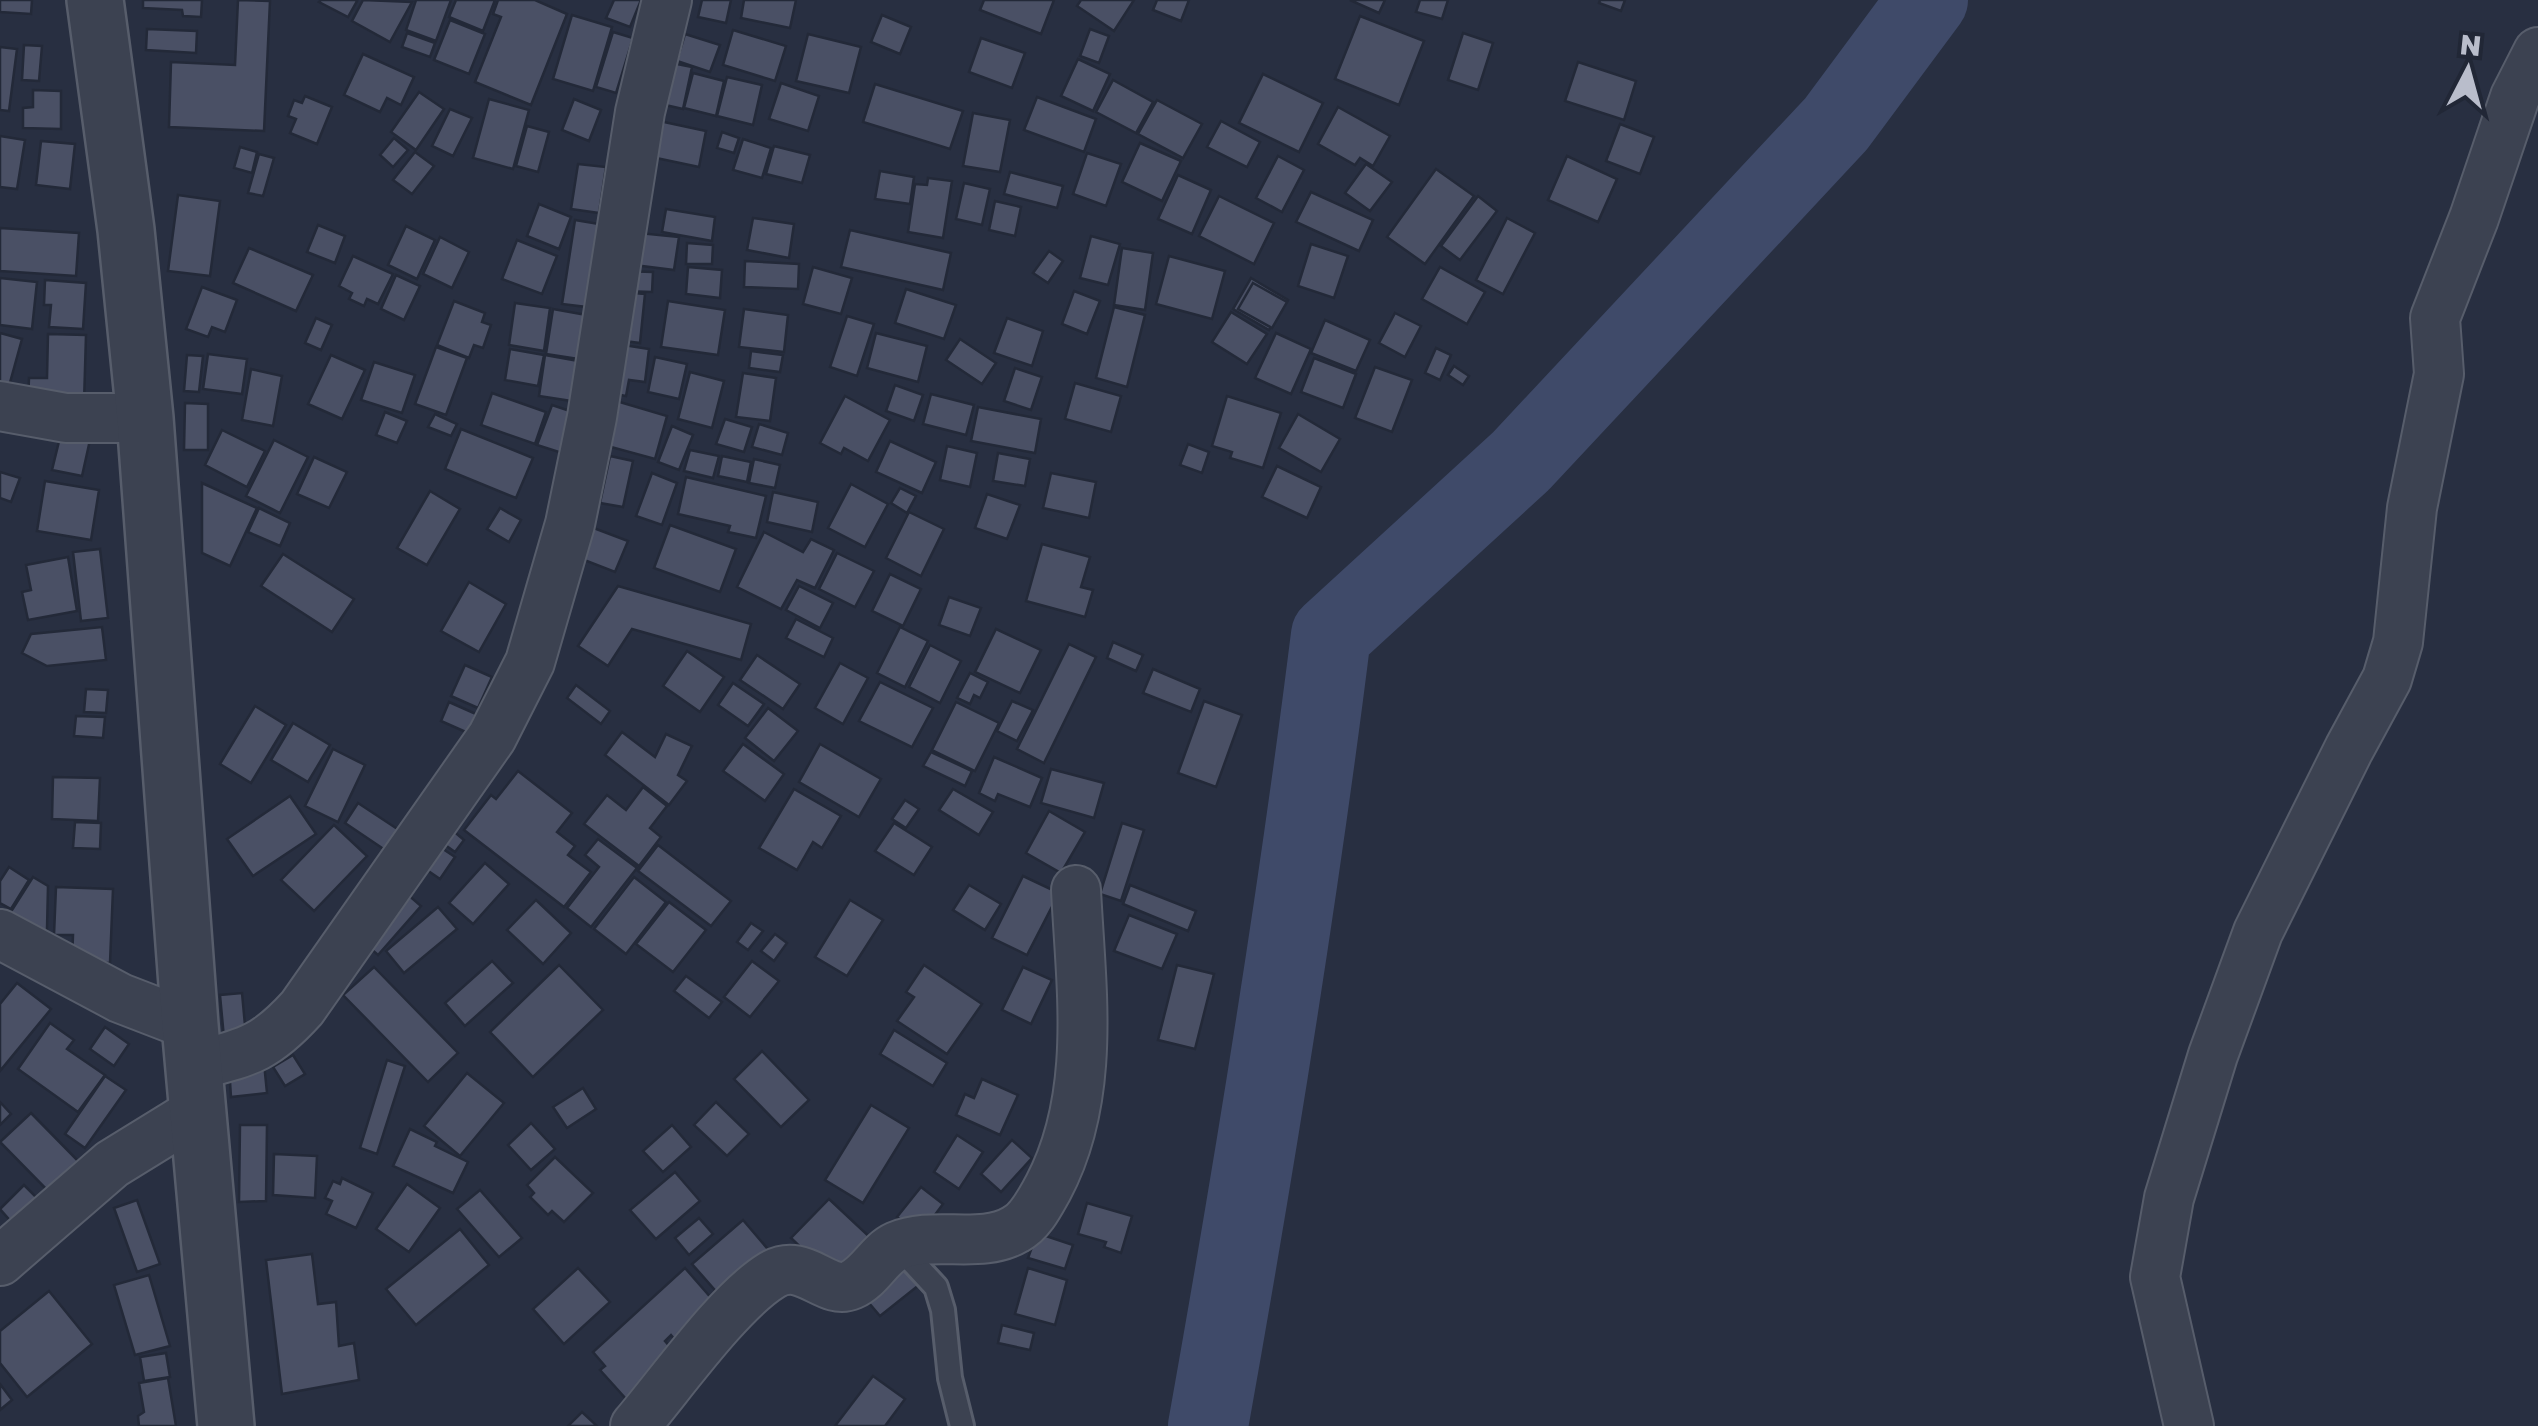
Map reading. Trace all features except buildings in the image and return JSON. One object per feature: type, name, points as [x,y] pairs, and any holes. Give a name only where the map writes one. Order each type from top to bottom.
[{"type":"street","points":[[94,0],[126,230],[145,418],[194,1067],[226,1426]]},
{"type":"street","points":[[0,1261],[112,1164],[194,1067],[254,1050],[279,1034],[302,1008],[492,737],[530,662],[570,524],[592,417],[637,128],[667,0]]},
{"type":"street","points":[[2189,1426],[2154,1277],[2168,1198],[2213,1055],[2258,932],[2388,679],[2398,642],[2412,508],[2439,374],[2435,318],[2515,96],[2538,52]]},
{"type":"street","points":[[0,406],[66,418],[145,418]]},
{"type":"street","points":[[635,1426],[736,1305],[772,1275],[788,1269],[840,1287],[851,1285],[898,1246],[998,1238],[1020,1228],[1036,1209],[1059,1167],[1073,1119],[1084,1049],[1076,890]]},
{"type":"street","points":[[0,934],[120,998],[194,1067]]},
{"type":"lane","points":[[898,1246],[936,1288],[962,1426]]},
{"type":"waterway","points":[[1208,1426],[1275,1031],[1331,635],[1521,461],[1836,124],[1928,0]]}]
